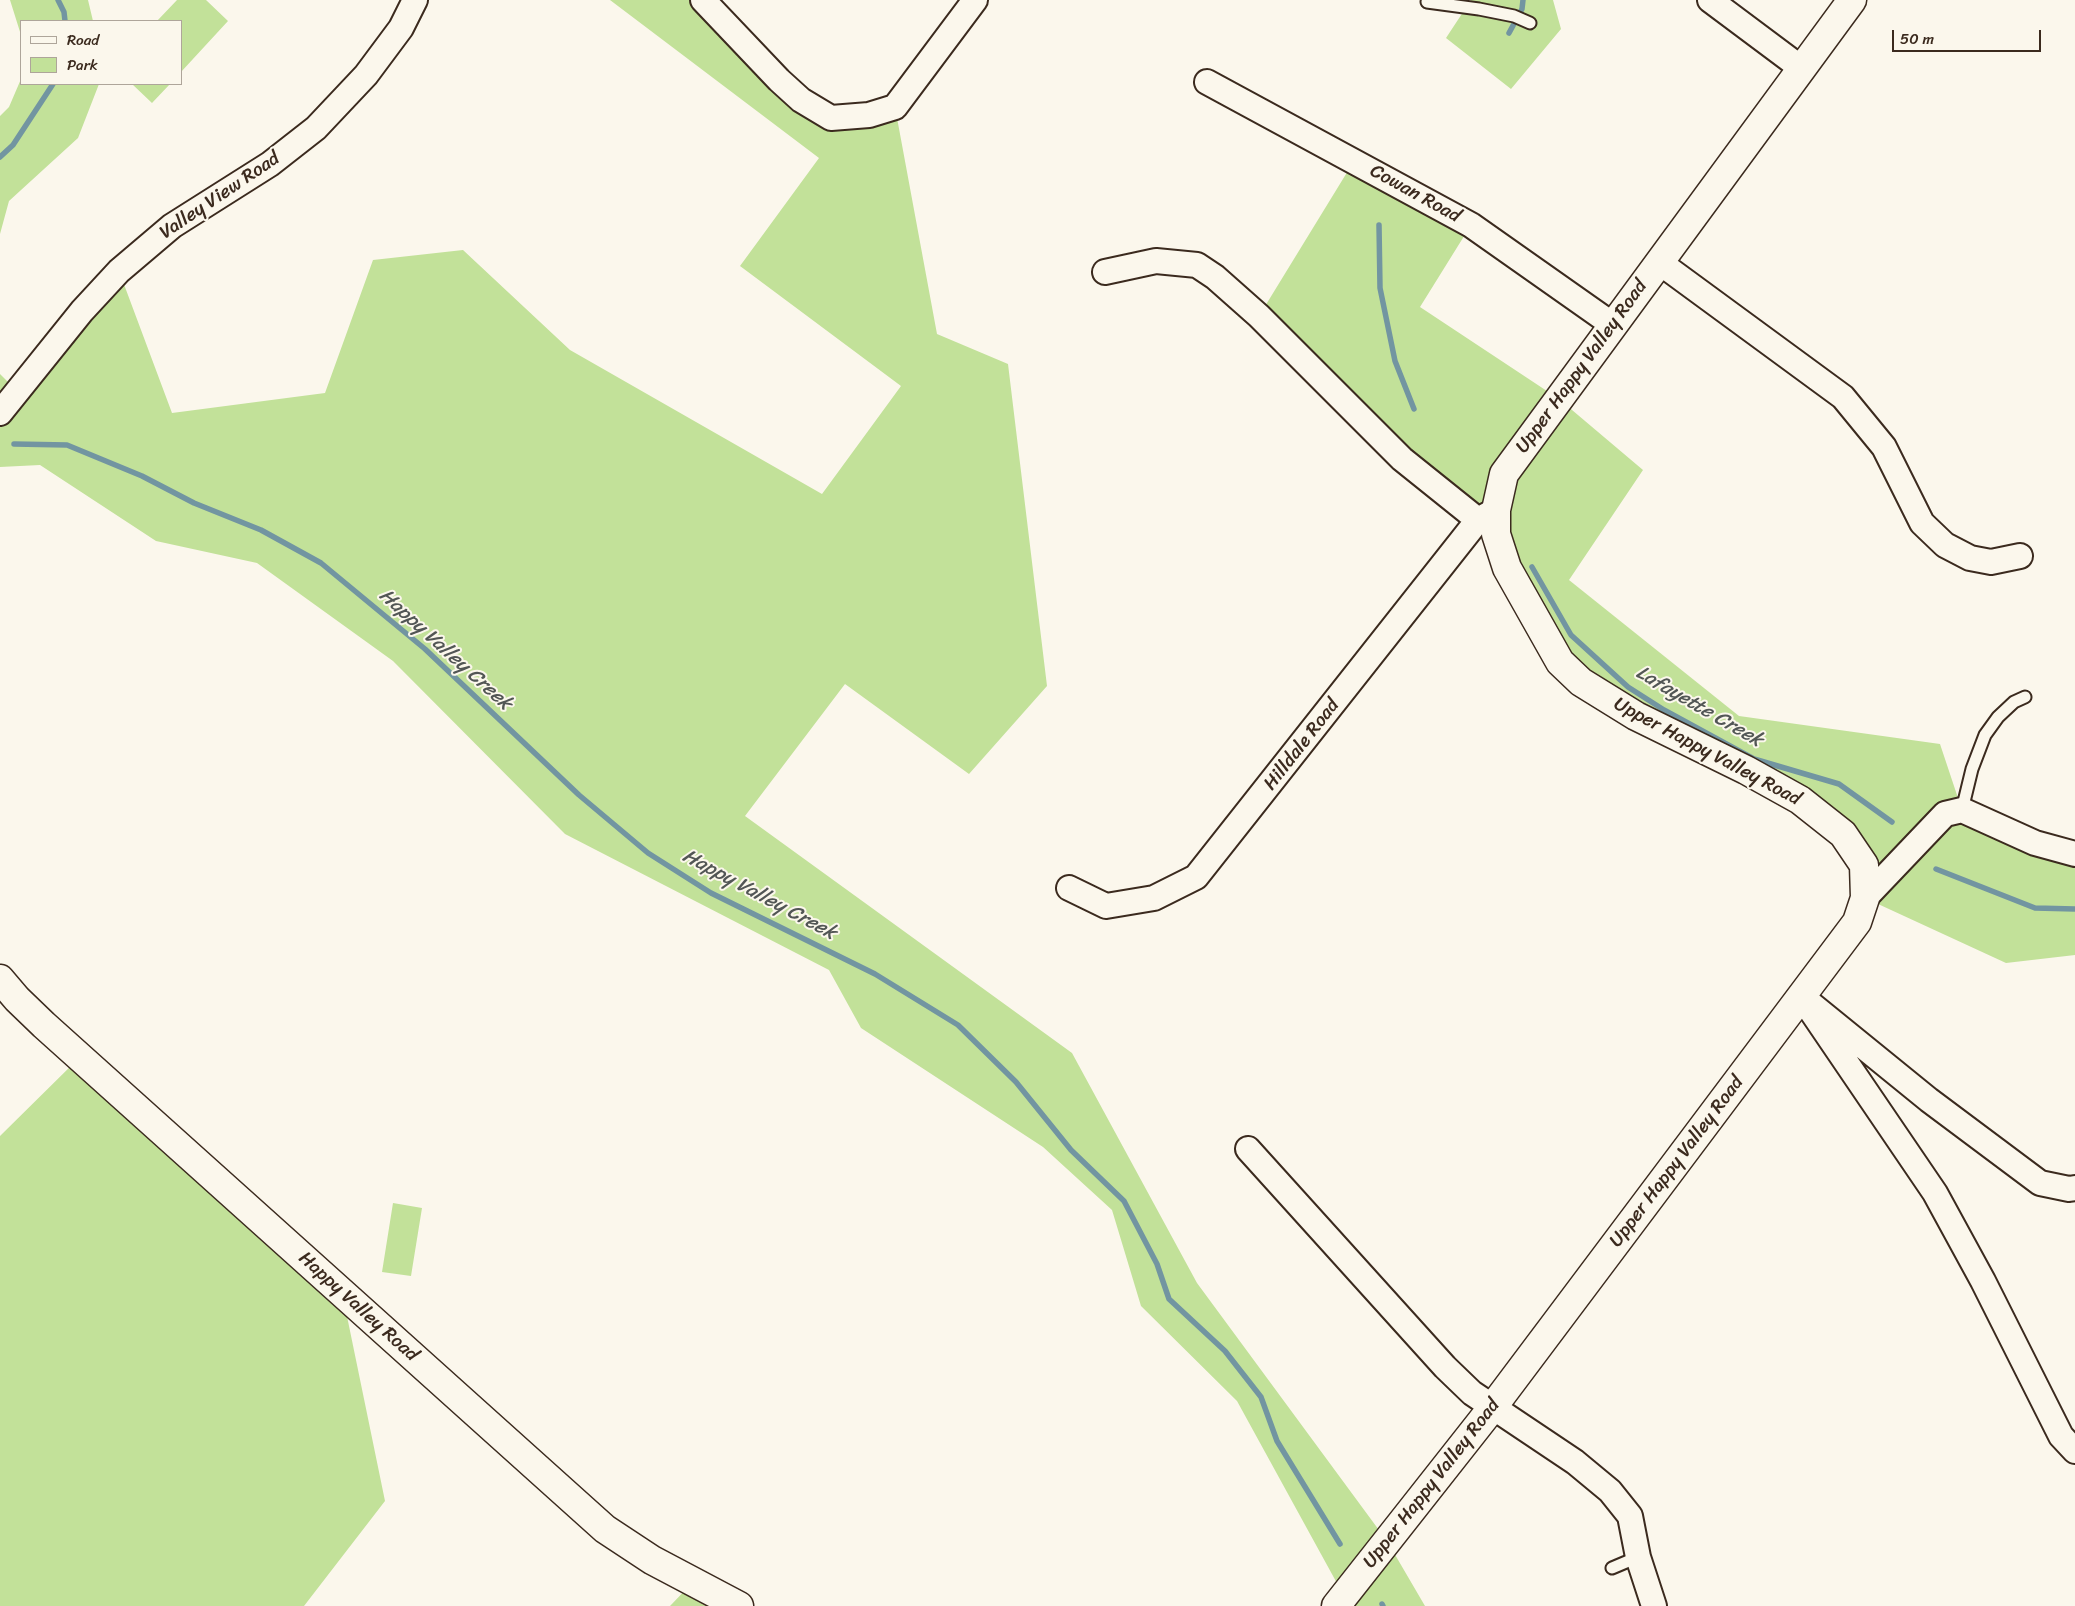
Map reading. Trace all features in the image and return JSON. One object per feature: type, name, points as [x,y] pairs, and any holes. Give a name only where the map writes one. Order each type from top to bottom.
[{"type":"street","name":"Valley View Road","points":[[0,413],[82,311],[119,271],[172,226],[270,164],[316,128],[366,75],[401,28],[415,0]]},
{"type":"street","points":[[703,0],[779,80],[801,100],[831,118],[869,115],[895,107],[975,0]]},
{"type":"street","points":[[1710,0],[1802,68]]},
{"type":"street","name":"Upper Happy Valley Road","points":[[1336,1606],[1492,1408],[1857,922],[1865,898],[1864,865],[1843,834],[1800,800],[1746,770],[1636,716],[1581,682],[1560,662],[1507,568],[1496,534],[1487,515],[1504,474],[1852,0]]},
{"type":"street","name":"Cowan Road","points":[[1207,82],[1471,225],[1613,325]]},
{"type":"street","points":[[1105,272],[1156,261],[1197,265],[1216,277],[1259,316],[1402,459],[1487,515]]},
{"type":"street","points":[[1659,262],[1844,397],[1884,447],[1922,523],[1945,545],[1970,558],[1991,562],[2020,556]]},
{"type":"street","name":"Hilldale Road","points":[[1069,888],[1106,906],[1154,898],[1196,877],[1487,515]]},
{"type":"street","points":[[1865,898],[1945,814],[1962,810],[2035,843],[2075,854]]},
{"type":"street","name":"Happy Valley Road","points":[[0,979],[34,1015],[605,1529],[652,1560],[739,1606]]},
{"type":"street","points":[[1801,996],[1929,1100],[2040,1183],[2069,1189],[2075,1188]]},
{"type":"street","points":[[1801,996],[1935,1193],[1983,1281],[2061,1436],[2075,1451]]},
{"type":"street","points":[[1248,1149],[1445,1367],[1472,1393],[1575,1462],[1610,1491],[1630,1516],[1638,1557],[1654,1606]]},
{"type":"lane","points":[[1427,2],[1479,8],[1514,16],[1530,23]]},
{"type":"lane","points":[[1962,810],[1972,768],[1985,735],[1998,717],[2014,702],[2025,697]]},
{"type":"lane","points":[[1612,1568],[1638,1557]]},
{"type":"green space","points":[[10,0],[88,0],[93,20],[20,20],[20,32]]},
{"type":"green space","points":[[177,0],[206,0],[228,21],[182,71],[182,20],[158,20]]},
{"type":"green space","points":[[610,0],[703,0],[818,111],[895,107],[937,334],[1008,364],[1047,686],[969,774],[845,684],[745,816],[1072,1053],[1197,1283],[1387,1541],[1425,1606],[1347,1606],[1344,1596],[1237,1401],[1141,1306],[1112,1210],[1043,1147],[861,1028],[829,970],[565,834],[393,661],[257,563],[156,541],[40,465],[0,467],[0,374],[17,391],[119,271],[172,413],[325,393],[373,260],[463,250],[570,350],[822,494],[901,386],[740,266],[819,158]]},
{"type":"green space","points":[[1471,0],[1553,0],[1561,29],[1511,89],[1446,38]]},
{"type":"green space","points":[[20,81],[20,85],[99,85],[78,138],[9,201],[0,234],[0,116],[9,107]]},
{"type":"green space","points":[[133,85],[169,85],[152,103]]},
{"type":"green space","points":[[1354,161],[1471,225],[1420,307],[1559,399],[1643,470],[1569,580],[1739,716],[1940,744],[1962,810],[2075,854],[2075,955],[2006,963],[1865,898],[1843,834],[1581,682],[1478,520],[1259,316]]},
{"type":"green space","points":[[80,1057],[342,1292],[385,1501],[304,1606],[0,1606],[0,1136]]},
{"type":"green space","points":[[393,1203],[422,1208],[411,1276],[382,1272]]},
{"type":"green space","points":[[693,1582],[739,1606],[670,1606]]},
{"type":"waterway","name":"Happy Valley Creek","points":[[58,0],[64,12],[65,20]]},
{"type":"waterway","name":"Lafayette Creek","points":[[1509,33],[1522,9],[1523,0]]},
{"type":"waterway","name":"Happy Valley Creek","points":[[0,157],[13,145],[52,85]]},
{"type":"waterway","name":"Lafayette Creek","points":[[1379,225],[1380,288],[1395,361],[1414,409]]},
{"type":"waterway","name":"Happy Valley Creek","points":[[14,444],[67,445],[142,476],[194,503],[261,530],[321,563],[425,649],[579,795],[648,853],[711,893],[875,974],[958,1025],[1016,1082],[1071,1150],[1124,1201],[1157,1264],[1169,1299],[1225,1351],[1261,1397],[1277,1441],[1340,1544]]},
{"type":"waterway","name":"Lafayette Creek","points":[[1532,567],[1571,635],[1628,687],[1664,710],[1754,759],[1839,784],[1892,822]]},
{"type":"waterway","name":"Lafayette Creek","points":[[1936,869],[2035,908],[2075,909]]}]
